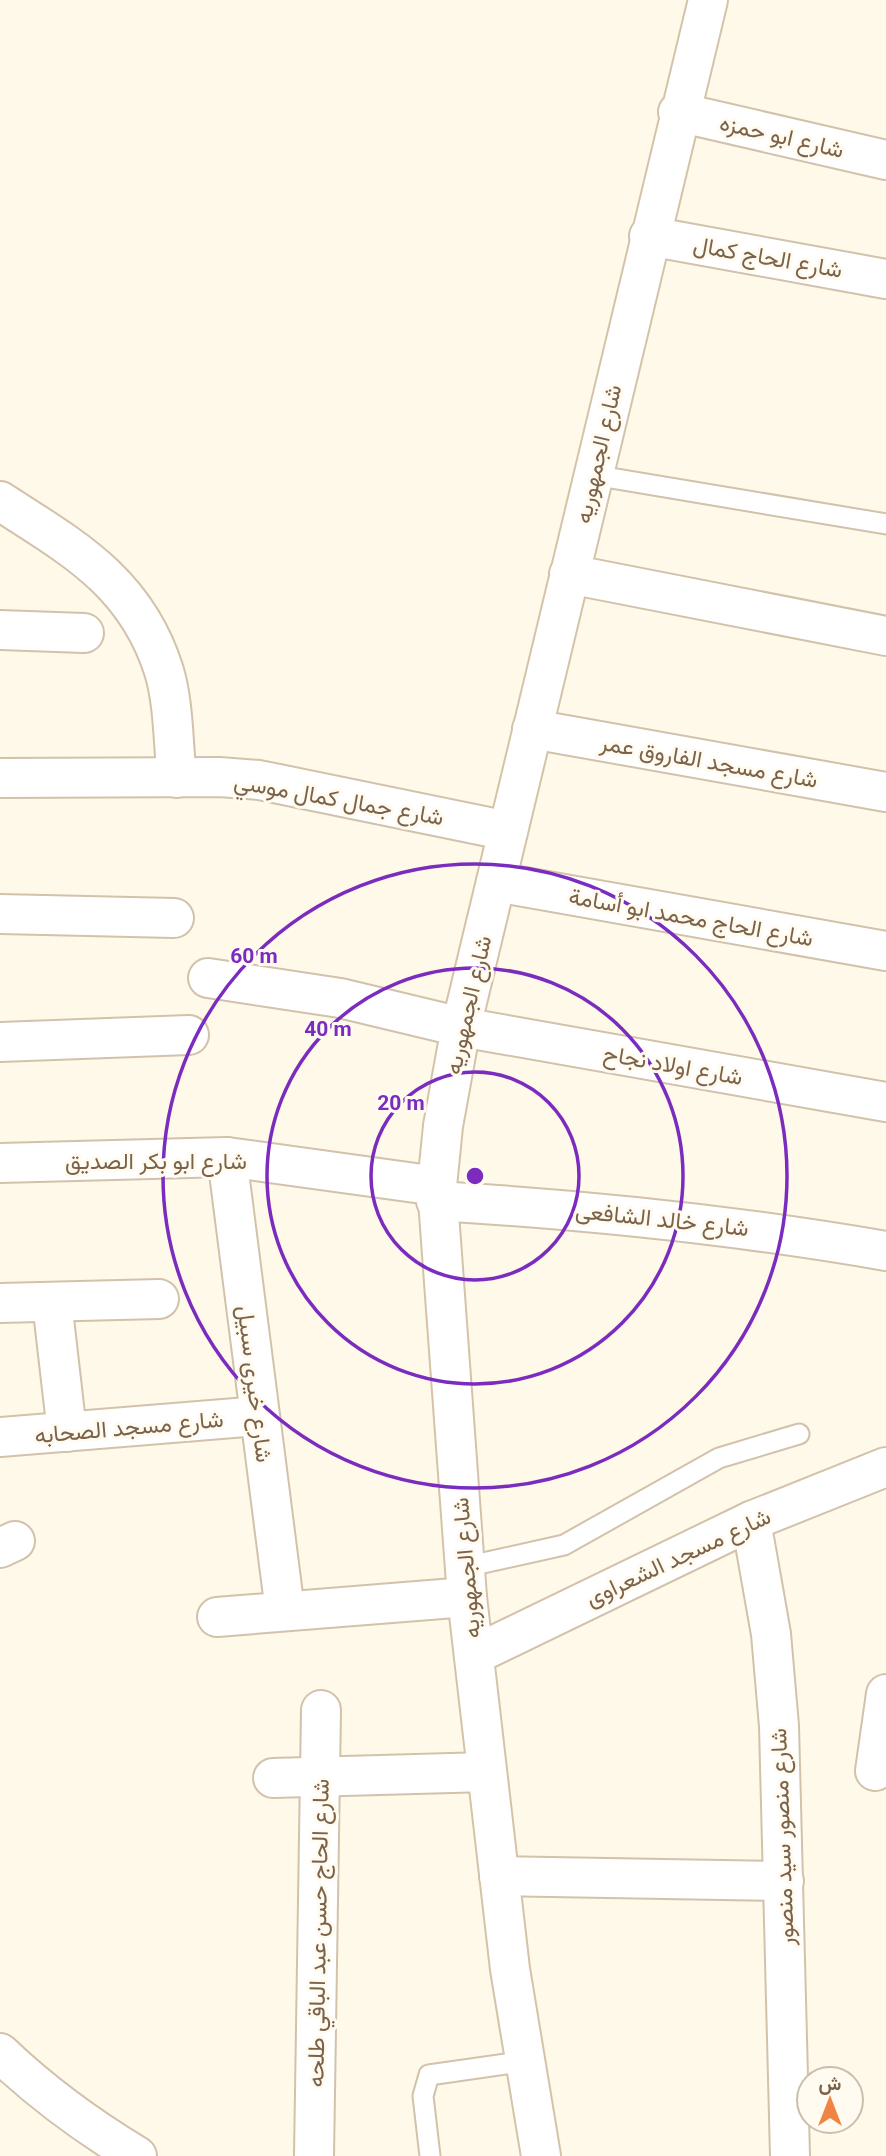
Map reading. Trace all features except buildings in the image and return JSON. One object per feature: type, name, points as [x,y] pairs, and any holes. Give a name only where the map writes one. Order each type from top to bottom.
[{"type":"street","name":"شارع الجمهوريه","points":[[541,2156],[499,1875],[466,1582],[437,1193],[443,1126],[461,1027],[678,112],[708,0]]},
{"type":"street","name":"شارع ابو حمزه","points":[[678,112],[886,160]]},
{"type":"street","name":"شارع الحاج كمال","points":[[649,236],[886,279]]},
{"type":"street","points":[[0,501],[63,539],[97,566],[127,598],[149,635],[164,673],[177,778]]},
{"type":"street","points":[[569,574],[886,636]]},
{"type":"street","points":[[0,630],[84,633]]},
{"type":"street","name":"شارع مسجد الفاروق عمر","points":[[532,729],[886,792]]},
{"type":"street","name":"شارع جمال كمال موسي","points":[[0,778],[259,780],[508,831]]},
{"type":"street","name":"شارع الحاج محمد ابو أسامة","points":[[496,882],[886,951]]},
{"type":"street","points":[[0,914],[174,918]]},
{"type":"street","name":"شارع اولاد نجاح","points":[[208,978],[340,998],[461,1027],[886,1102]]},
{"type":"street","points":[[0,1042],[189,1035]]},
{"type":"street","name":"شارع ابو بكر الصديق","points":[[0,1164],[227,1157],[437,1193]]},
{"type":"street","name":"شارع خيرى سبيل","points":[[227,1157],[285,1611]]},
{"type":"street","name":"شارع خالد الشافعى","points":[[437,1193],[737,1227],[886,1251]]},
{"type":"street","points":[[0,1303],[159,1299]]},
{"type":"street","points":[[52,1302],[67,1432]]},
{"type":"street","name":"شارع مسجد الصحابه","points":[[0,1437],[258,1416]]},
{"type":"street","name":"شارع مسجد الشعراوى","points":[[474,1656],[751,1521],[886,1467]]},
{"type":"street","name":"شارع منصور سيد منصور","points":[[751,1521],[762,1571],[779,1726],[790,2156]]},
{"type":"street","points":[[217,1617],[285,1611],[466,1582]]},
{"type":"street","points":[[875,1771],[886,1694]]},
{"type":"street","name":"شارع الحاج حسن عبد الباقي طلحه","points":[[314,2156],[321,1710]]},
{"type":"street","points":[[273,1778],[487,1772]]},
{"type":"street","points":[[499,1875],[784,1881]]},
{"type":"street","points":[[0,2053],[32,2084],[94,2130],[137,2156]]},
{"type":"lane","points":[[593,475],[886,524]]},
{"type":"lane","points":[[466,1582],[564,1545],[719,1458],[758,1444],[799,1434]]},
{"type":"lane","points":[[430,2156],[423,2096],[424,2083],[429,2075],[526,2061]]}]
